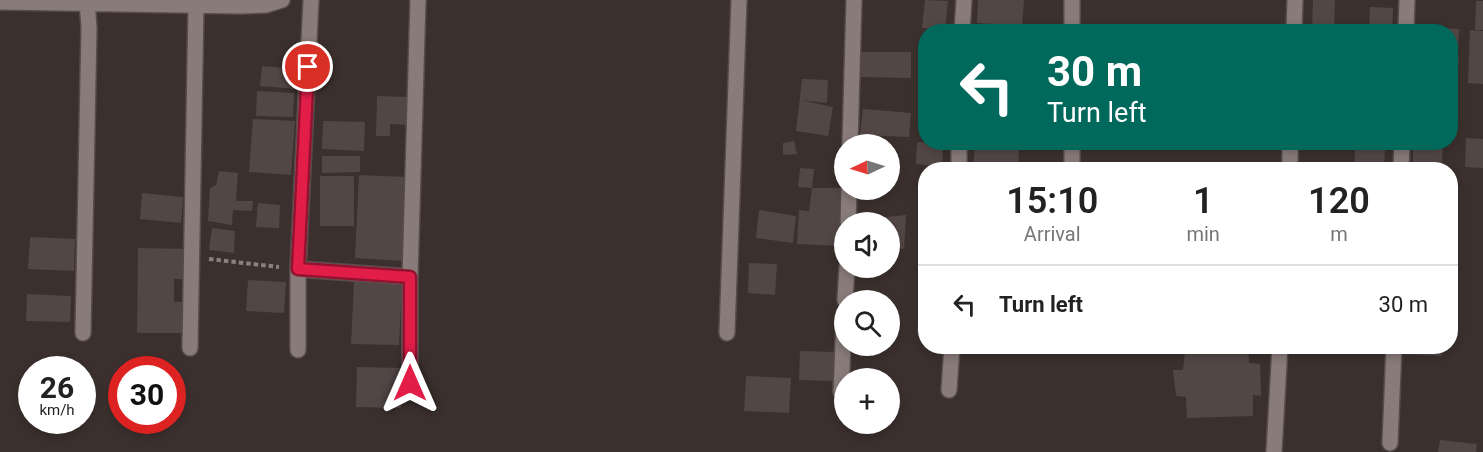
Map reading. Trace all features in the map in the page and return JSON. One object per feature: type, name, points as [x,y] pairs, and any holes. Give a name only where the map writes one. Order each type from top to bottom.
[{"type":"street","points":[[0,2],[266,5],[282,0]]},
{"type":"street","points":[[298,350],[298,269],[311,0]]},
{"type":"street","points":[[410,383],[410,277],[418,0]]},
{"type":"street","points":[[727,333],[739,0]]},
{"type":"street","points":[[850,134],[854,0]]},
{"type":"street","points":[[962,24],[964,0]]},
{"type":"street","points":[[1072,0],[1072,24]]},
{"type":"street","points":[[1294,24],[1295,0]]},
{"type":"street","points":[[1406,24],[1407,0]]},
{"type":"street","points":[[83,333],[88,85],[87,2]]},
{"type":"street","points":[[190,348],[194,258],[196,5]]},
{"type":"street","points":[[298,269],[410,277]]},
{"type":"street","points":[[949,390],[951,354]]},
{"type":"street","points":[[1274,452],[1280,354]]},
{"type":"street","points":[[1390,443],[1394,354]]},
{"type":"path","points":[[194,258],[298,269]]},
{"type":"building","points":[[925,0],[948,1],[946,24],[922,24]]},
{"type":"building","points":[[978,0],[1024,0],[1022,24],[977,23]]},
{"type":"building","points":[[1313,0],[1335,0],[1334,24],[1312,24]]},
{"type":"building","points":[[1476,1],[1483,1],[1483,30],[1475,30]]},
{"type":"building","points":[[1370,7],[1393,8],[1392,24],[1369,24]]},
{"type":"building","points":[[1470,30],[1483,31],[1483,84],[1468,83]]},
{"type":"building","points":[[861,52],[911,52],[911,78],[861,77]]},
{"type":"building","points":[[262,66],[299,69],[298,89],[260,86]]},
{"type":"building","points":[[802,79],[828,80],[827,103],[801,100],[833,107],[828,136],[796,131]]},
{"type":"building","points":[[257,91],[294,93],[293,117],[256,116]]},
{"type":"building","points":[[377,96],[410,97],[409,125],[390,124],[390,136],[376,136]]},
{"type":"building","points":[[863,109],[911,113],[909,137],[900,137],[900,134],[860,134]]},
{"type":"building","points":[[253,119],[295,121],[291,175],[249,172]]},
{"type":"building","points":[[323,121],[365,122],[364,151],[322,149]]},
{"type":"building","points":[[1466,138],[1483,139],[1483,168],[1465,167]]},
{"type":"building","points":[[794,141],[797,154],[783,155],[783,143]]},
{"type":"building","points":[[917,142],[918,150],[943,150],[942,162],[918,162],[916,164]]},
{"type":"building","points":[[975,150],[1019,150],[1018,162],[974,162]]},
{"type":"building","points":[[1355,150],[1385,150],[1384,162],[1354,162]]},
{"type":"building","points":[[1413,150],[1443,150],[1442,162],[1413,162]]},
{"type":"building","points":[[322,156],[360,156],[360,172],[322,173]]},
{"type":"building","points":[[800,168],[814,169],[812,188],[798,187]]},
{"type":"building","points":[[219,171],[238,173],[236,201],[253,201],[252,211],[233,210],[232,225],[208,221],[210,188],[216,185]]},
{"type":"building","points":[[359,175],[408,177],[404,261],[355,258]]},
{"type":"building","points":[[320,176],[354,176],[354,226],[320,226]]},
{"type":"building","points":[[812,188],[834,188],[834,200],[841,200],[841,212],[834,212],[834,246],[797,244],[799,210],[809,211]]},
{"type":"building","points":[[142,193],[183,197],[181,223],[140,219]]},
{"type":"building","points":[[258,203],[280,205],[279,228],[256,227]]},
{"type":"building","points":[[759,210],[796,216],[793,243],[756,238]]},
{"type":"building","points":[[906,215],[904,249],[900,248],[900,216]]},
{"type":"building","points":[[212,228],[235,231],[234,253],[209,250]]},
{"type":"building","points":[[30,237],[75,239],[74,271],[28,269]]},
{"type":"building","points":[[138,248],[189,249],[189,279],[174,279],[174,302],[183,302],[183,333],[137,333]]},
{"type":"building","points":[[749,263],[777,264],[775,295],[748,293]]},
{"type":"building","points":[[248,280],[286,282],[284,313],[246,311]]},
{"type":"building","points":[[354,282],[402,283],[399,345],[351,344]]},
{"type":"building","points":[[27,294],[71,296],[70,322],[26,321]]},
{"type":"building","points":[[800,351],[834,352],[836,356],[834,381],[799,380]]},
{"type":"building","points":[[1185,354],[1248,354],[1249,363],[1260,364],[1261,396],[1253,395],[1253,416],[1187,418],[1186,397],[1176,396],[1173,370],[1183,370]]},
{"type":"building","points":[[1400,354],[1442,354],[1442,356]]},
{"type":"building","points":[[357,367],[402,368],[401,408],[356,407]]},
{"type":"building","points":[[746,376],[791,378],[789,413],[744,411]]},
{"type":"building","points":[[1440,440],[1477,444],[1476,452],[1438,452]]},
{"type":"route","points":[[308,67],[298,269],[410,277],[410,383]]}]
